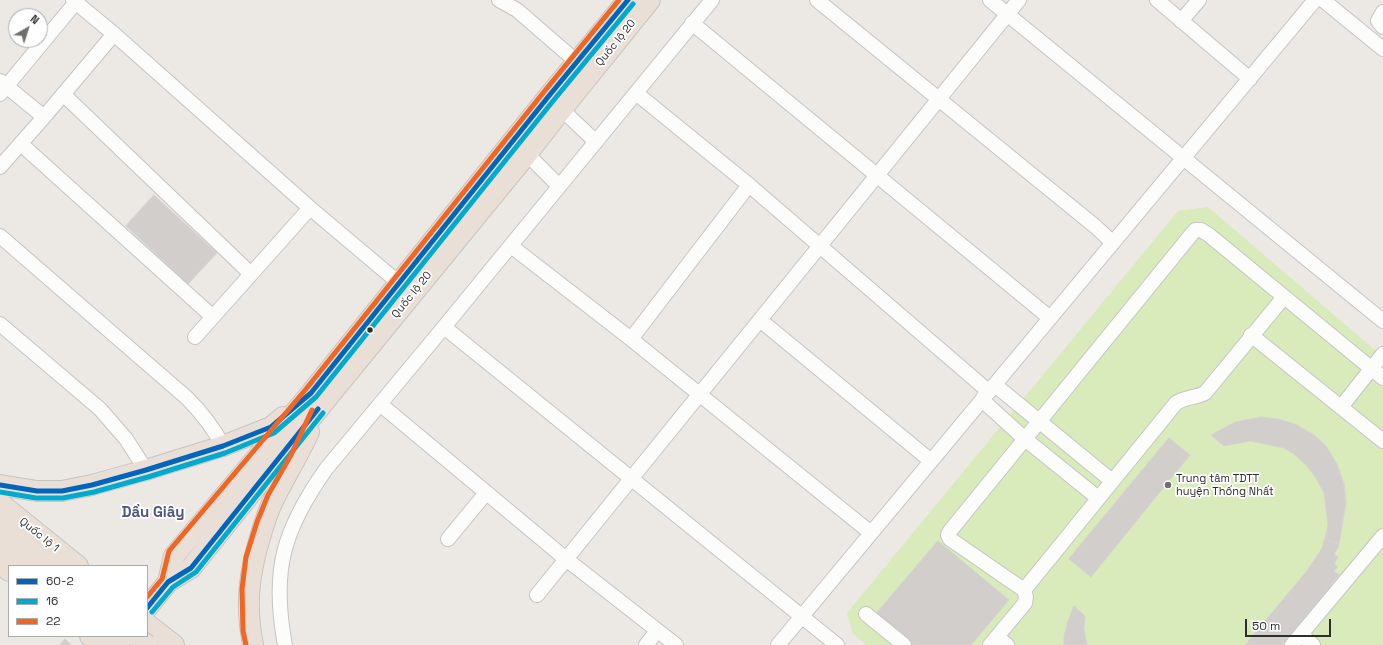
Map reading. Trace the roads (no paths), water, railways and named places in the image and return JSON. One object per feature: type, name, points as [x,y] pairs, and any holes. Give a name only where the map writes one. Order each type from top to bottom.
[{"type":"highway","name":"Quốc lộ 20","points":[[148,607],[168,582],[174,556],[317,398],[527,154],[577,62],[628,0]]},
{"type":"highway","name":"Quốc lộ 20","points":[[317,398],[399,283],[555,103],[650,0]]},
{"type":"highway","points":[[0,485],[37,491],[62,491],[92,485],[223,446],[271,427],[317,398]]},
{"type":"highway","points":[[253,645],[250,630],[248,589],[253,559],[274,498],[297,458],[317,398]]},
{"type":"highway","name":"Quốc lộ 1","points":[[0,503],[77,565]]},
{"type":"highway","points":[[0,524],[50,565]]},
{"type":"highway","points":[[0,543],[27,565]]},
{"type":"highway","points":[[0,563],[8,569]]},
{"type":"highway","points":[[148,625],[174,645]]},
{"type":"highway","points":[[91,637],[102,645]]},
{"type":"highway","points":[[114,637],[124,645]]},
{"type":"highway","points":[[137,637],[146,645]]},
{"type":"street","points":[[285,645],[280,618],[280,568],[292,525],[314,486],[326,469],[712,0]]},
{"type":"street","points":[[817,0],[1096,227],[1113,243]]},
{"type":"street","points":[[990,0],[1383,321]]},
{"type":"street","points":[[537,595],[1019,0]]},
{"type":"street","points":[[1157,0],[1181,22],[1250,79]]},
{"type":"street","points":[[1181,22],[1199,0]]},
{"type":"street","points":[[778,645],[1315,0]]},
{"type":"street","points":[[1323,0],[1383,49]]},
{"type":"street","points":[[44,117],[2,87],[75,1],[310,208],[399,283]]},
{"type":"street","points":[[503,1],[517,10],[577,62]]},
{"type":"street","points":[[1383,12],[1378,21],[1383,27]]},
{"type":"street","points":[[692,24],[1050,318]]},
{"type":"street","points":[[0,167],[114,34]]},
{"type":"street","points":[[636,93],[749,185],[988,392],[1039,421],[1112,480]]},
{"type":"street","points":[[63,94],[251,274]]},
{"type":"street","points":[[555,103],[596,142]]},
{"type":"street","points":[[21,144],[213,317]]},
{"type":"street","points":[[527,154],[559,186]]},
{"type":"street","points":[[631,339],[749,185]]},
{"type":"street","points":[[196,337],[310,208]]},
{"type":"street","points":[[998,642],[1025,603],[1026,596],[1024,590],[950,539],[948,535],[1195,230],[1201,230],[1208,235],[1383,378]]},
{"type":"street","points":[[0,236],[187,398],[204,415],[215,430],[223,446]]},
{"type":"street","points":[[511,246],[631,339],[871,533]]},
{"type":"street","points":[[1024,590],[1176,403],[1182,399],[1205,393],[1284,297]]},
{"type":"street","points":[[760,320],[931,461]]},
{"type":"street","points":[[0,324],[100,409],[126,439],[146,470]]},
{"type":"street","points":[[444,327],[836,645]]},
{"type":"street","points":[[1251,336],[1383,441]]},
{"type":"street","points":[[1341,407],[1383,354]]},
{"type":"street","points":[[988,392],[1025,439],[1098,498]]},
{"type":"street","points":[[380,404],[566,559],[676,645]]},
{"type":"street","points":[[448,539],[486,493]]},
{"type":"street","points":[[1313,645],[1296,640],[1383,536]]},
{"type":"street","points":[[866,614],[904,645]]},
{"type":"street","points":[[646,645],[657,631]]},
{"type":"place","name":"Trung tâm TDTT huyện Thống Nhất","points":[[1168,485]]},
{"type":"district","name":"Dầu Giây","points":[[153,513]]}]
